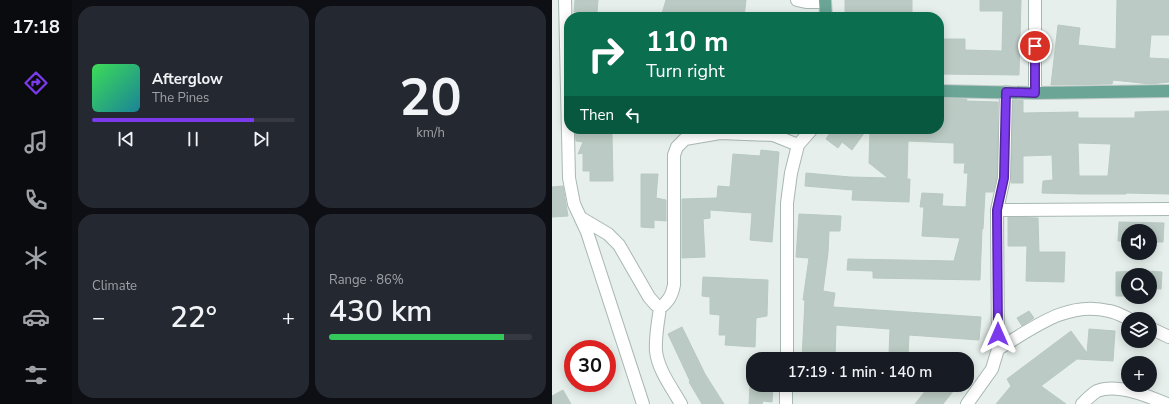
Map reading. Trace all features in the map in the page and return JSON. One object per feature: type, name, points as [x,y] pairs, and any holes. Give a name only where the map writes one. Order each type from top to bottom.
[{"type":"main road","points":[[825,1],[826,12]]},
{"type":"main road","points":[[944,91],[1035,93],[1169,91]]},
{"type":"street","points":[[565,0],[565,12]]},
{"type":"street","points":[[797,0],[806,2],[825,1]]},
{"type":"street","points":[[1035,93],[1036,0]]},
{"type":"street","points":[[968,404],[992,369],[998,349],[997,210],[1004,178],[1006,92]]},
{"type":"street","points":[[568,134],[569,178],[574,204],[587,232],[643,404]]},
{"type":"street","points":[[681,404],[663,374],[656,352],[660,308],[666,304],[672,296],[674,285],[674,155],[677,147],[685,140],[715,134]]},
{"type":"street","points":[[746,134],[773,135],[798,145]]},
{"type":"street","points":[[787,352],[787,203],[791,173],[798,145],[808,134]]},
{"type":"street","points":[[997,210],[1169,209]]},
{"type":"street","points":[[581,218],[608,234],[619,244],[649,297],[660,308]]},
{"type":"street","points":[[998,349],[1052,318],[1071,310],[1090,308],[1110,311],[1121,315]]},
{"type":"street","points":[[1157,332],[1169,338]]},
{"type":"street","points":[[1082,404],[1096,392],[1114,388],[1151,397],[1167,404]]},
{"type":"street","points":[[786,392],[786,404]]},
{"type":"building","points":[[575,0],[598,0],[597,12],[574,12]]},
{"type":"building","points":[[666,0],[746,0],[745,12],[662,12]]},
{"type":"building","points":[[845,0],[912,0],[912,12],[845,12]]},
{"type":"building","points":[[980,0],[1021,0],[1019,75],[944,74],[944,39],[965,39],[965,50],[1002,51],[1003,11],[980,11]]},
{"type":"building","points":[[1117,0],[1169,0],[1169,35],[1151,35],[1149,58],[1169,59],[1169,82],[1150,84],[1113,80],[1112,84],[1051,85],[1058,25],[1080,28],[1078,45],[1116,49]]},
{"type":"building","points":[[944,98],[967,99],[966,101],[998,102],[997,177],[993,192],[985,192],[980,280],[873,278],[873,271],[847,270],[848,259],[954,261],[960,238],[922,236],[924,207],[920,207],[922,193],[943,194],[942,206],[966,207],[968,173],[964,173],[965,163],[954,163],[954,143],[908,141],[907,179],[910,179],[909,202],[852,200],[853,190],[805,186],[806,173],[850,177],[888,178],[869,163],[870,134],[944,134]]},
{"type":"building","points":[[1013,100],[1023,100],[1023,113],[1078,112],[1078,118],[1135,118],[1135,112],[1169,111],[1169,194],[1042,193],[1043,181],[1053,180],[1052,155],[1023,156],[1023,183],[1011,183]],"holes":[[[1078,143],[1111,144],[1108,176],[1079,176]]]},
{"type":"building","points":[[575,134],[612,134],[613,181],[590,181],[590,171],[583,171],[583,153],[578,154],[583,142],[576,141]]},
{"type":"building","points":[[829,134],[863,134],[852,150],[842,142],[838,148],[826,139]]},
{"type":"building","points":[[761,150],[779,152],[772,242],[750,240],[752,213],[710,210],[710,218],[703,219],[705,257],[682,258],[682,199],[717,198],[718,186],[730,187],[733,154],[760,156]]},
{"type":"building","points":[[641,174],[658,174],[656,198],[666,200],[666,221],[654,220],[654,228],[641,227]]},
{"type":"building","points":[[563,186],[568,216],[552,217],[552,187]]},
{"type":"building","points":[[799,214],[841,216],[840,231],[829,231],[823,291],[835,293],[833,307],[981,317],[979,340],[909,335],[908,352],[889,352],[890,329],[836,325],[835,352],[802,352],[805,300],[803,300],[809,258],[796,257]]},
{"type":"building","points":[[1008,217],[1038,218],[1039,252],[1065,252],[1064,282],[1026,281],[1027,246],[1008,246]]},
{"type":"building","points":[[1119,222],[1164,223],[1163,242],[1157,242],[1157,224],[1121,224],[1121,241],[1118,241]]},
{"type":"building","points":[[1116,272],[1121,272],[1121,296],[1116,296]]},
{"type":"building","points":[[1157,272],[1162,272],[1161,289],[1157,289]]},
{"type":"building","points":[[703,277],[768,280],[767,316],[756,318],[755,347],[725,345],[726,335],[719,335],[720,315],[710,314],[710,297],[702,296]]},
{"type":"building","points":[[1029,311],[1034,318],[1022,326],[1017,318]]},
{"type":"building","points":[[682,327],[705,374],[724,404],[702,404],[689,382],[690,381],[668,334]]},
{"type":"building","points":[[1089,329],[1115,331],[1113,361],[1077,359],[1041,386],[1066,404],[996,404],[1011,386],[1007,379],[1071,331],[1087,353]]},
{"type":"building","points":[[563,390],[571,404],[552,404],[552,396]]},
{"type":"building","points":[[750,392],[773,392],[772,402],[763,401],[762,404],[749,404]]},
{"type":"building","points":[[924,392],[952,392],[943,404],[915,404]]},
{"type":"route","points":[[998,334],[997,210],[1004,178],[1006,92],[1035,93],[1035,46]]}]
